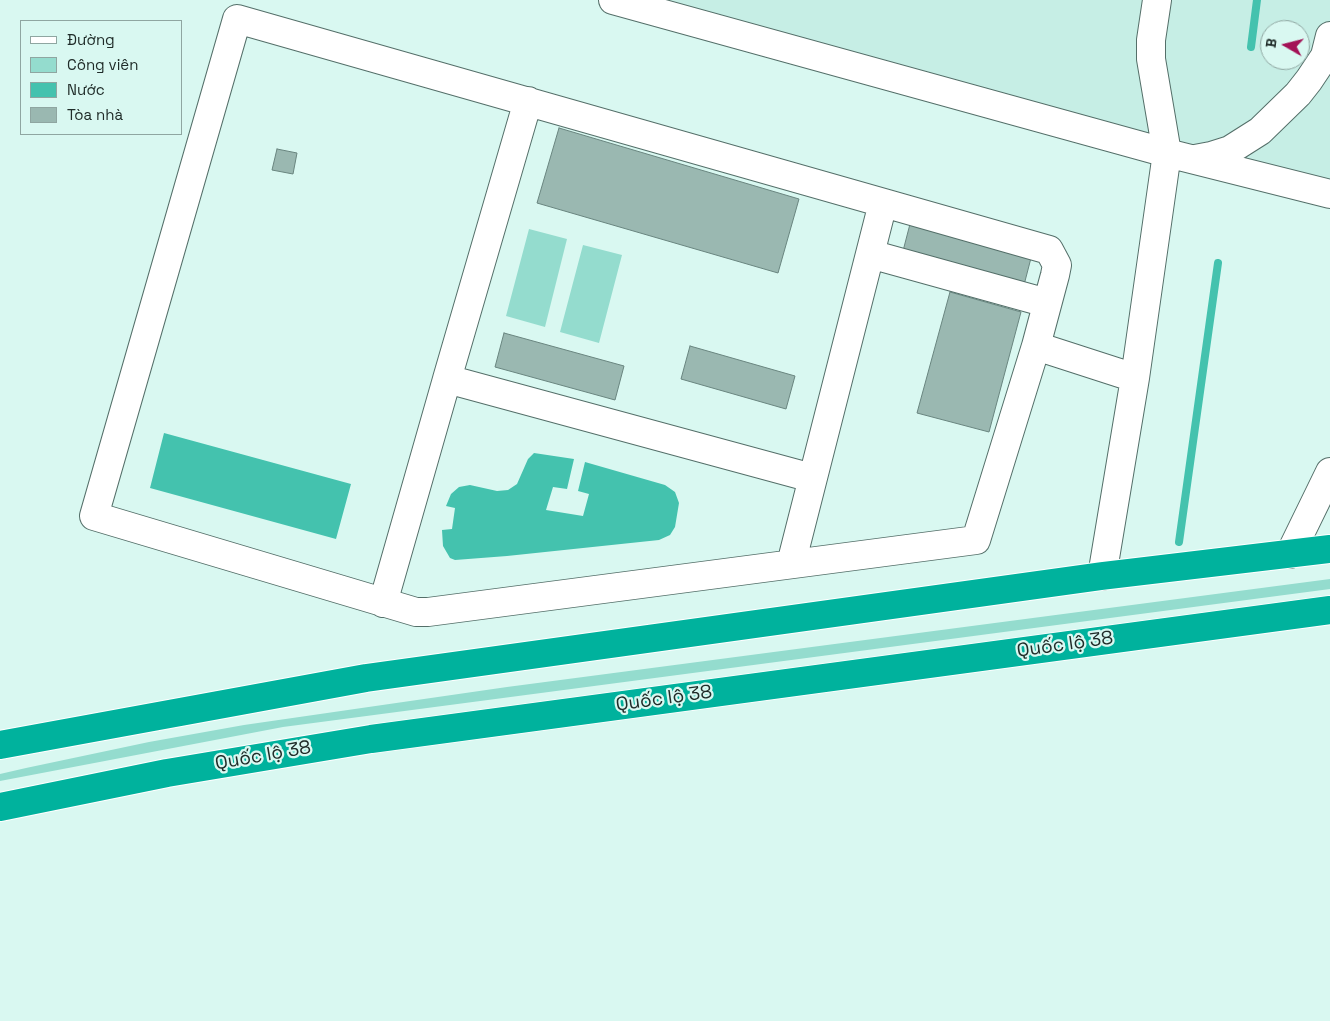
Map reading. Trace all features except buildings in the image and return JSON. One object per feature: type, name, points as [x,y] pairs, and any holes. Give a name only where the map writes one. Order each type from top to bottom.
[{"type":"highway","points":[[0,745],[366,678],[1102,576],[1330,549]]},
{"type":"highway","name":"Quốc lộ 38","points":[[0,807],[167,773],[371,738],[1330,610]]},
{"type":"street","points":[[613,0],[1167,153],[1330,194]]},
{"type":"street","points":[[1102,576],[1135,378],[1167,153],[1152,65],[1151,40],[1157,0]]},
{"type":"street","points":[[237,19],[528,101],[1049,250],[1057,265],[1036,346],[976,540],[428,612],[416,612],[94,516],[237,19]]},
{"type":"street","points":[[1167,153],[1197,159],[1211,156],[1230,150],[1260,131],[1309,80],[1325,56],[1330,36]]},
{"type":"street","points":[[383,602],[528,101]]},
{"type":"street","points":[[791,564],[883,203]]},
{"type":"street","points":[[870,254],[1047,303]]},
{"type":"street","points":[[1036,346],[1135,378]]},
{"type":"street","points":[[447,379],[812,478]]},
{"type":"street","points":[[1290,554],[1330,472]]},
{"type":"shaded area","points":[[653,0],[1330,0],[1330,184],[1097,119]]},
{"type":"green space","points":[[529,229],[567,239],[545,327],[506,316]]},
{"type":"green space","points":[[583,245],[622,255],[599,343],[560,332]]},
{"type":"green space","points":[[1330,579],[1330,589],[283,727],[0,781],[0,774],[26,768],[149,742],[244,725],[507,687]]},
{"type":"water","points":[[164,433],[351,484],[336,539],[150,488]]},
{"type":"water","points":[[534,453],[574,459],[567,489],[553,487],[546,510],[583,516],[589,494],[578,491],[585,462],[665,485],[675,492],[679,503],[675,527],[670,535],[659,540],[507,556],[455,560],[450,558],[443,546],[442,530],[452,529],[455,508],[446,506],[451,494],[459,487],[470,485],[497,491],[508,490],[517,484],[528,459]]},
{"type":"waterway","points":[[1251,47],[1257,0]]},
{"type":"waterway","points":[[1179,542],[1218,263]]}]
